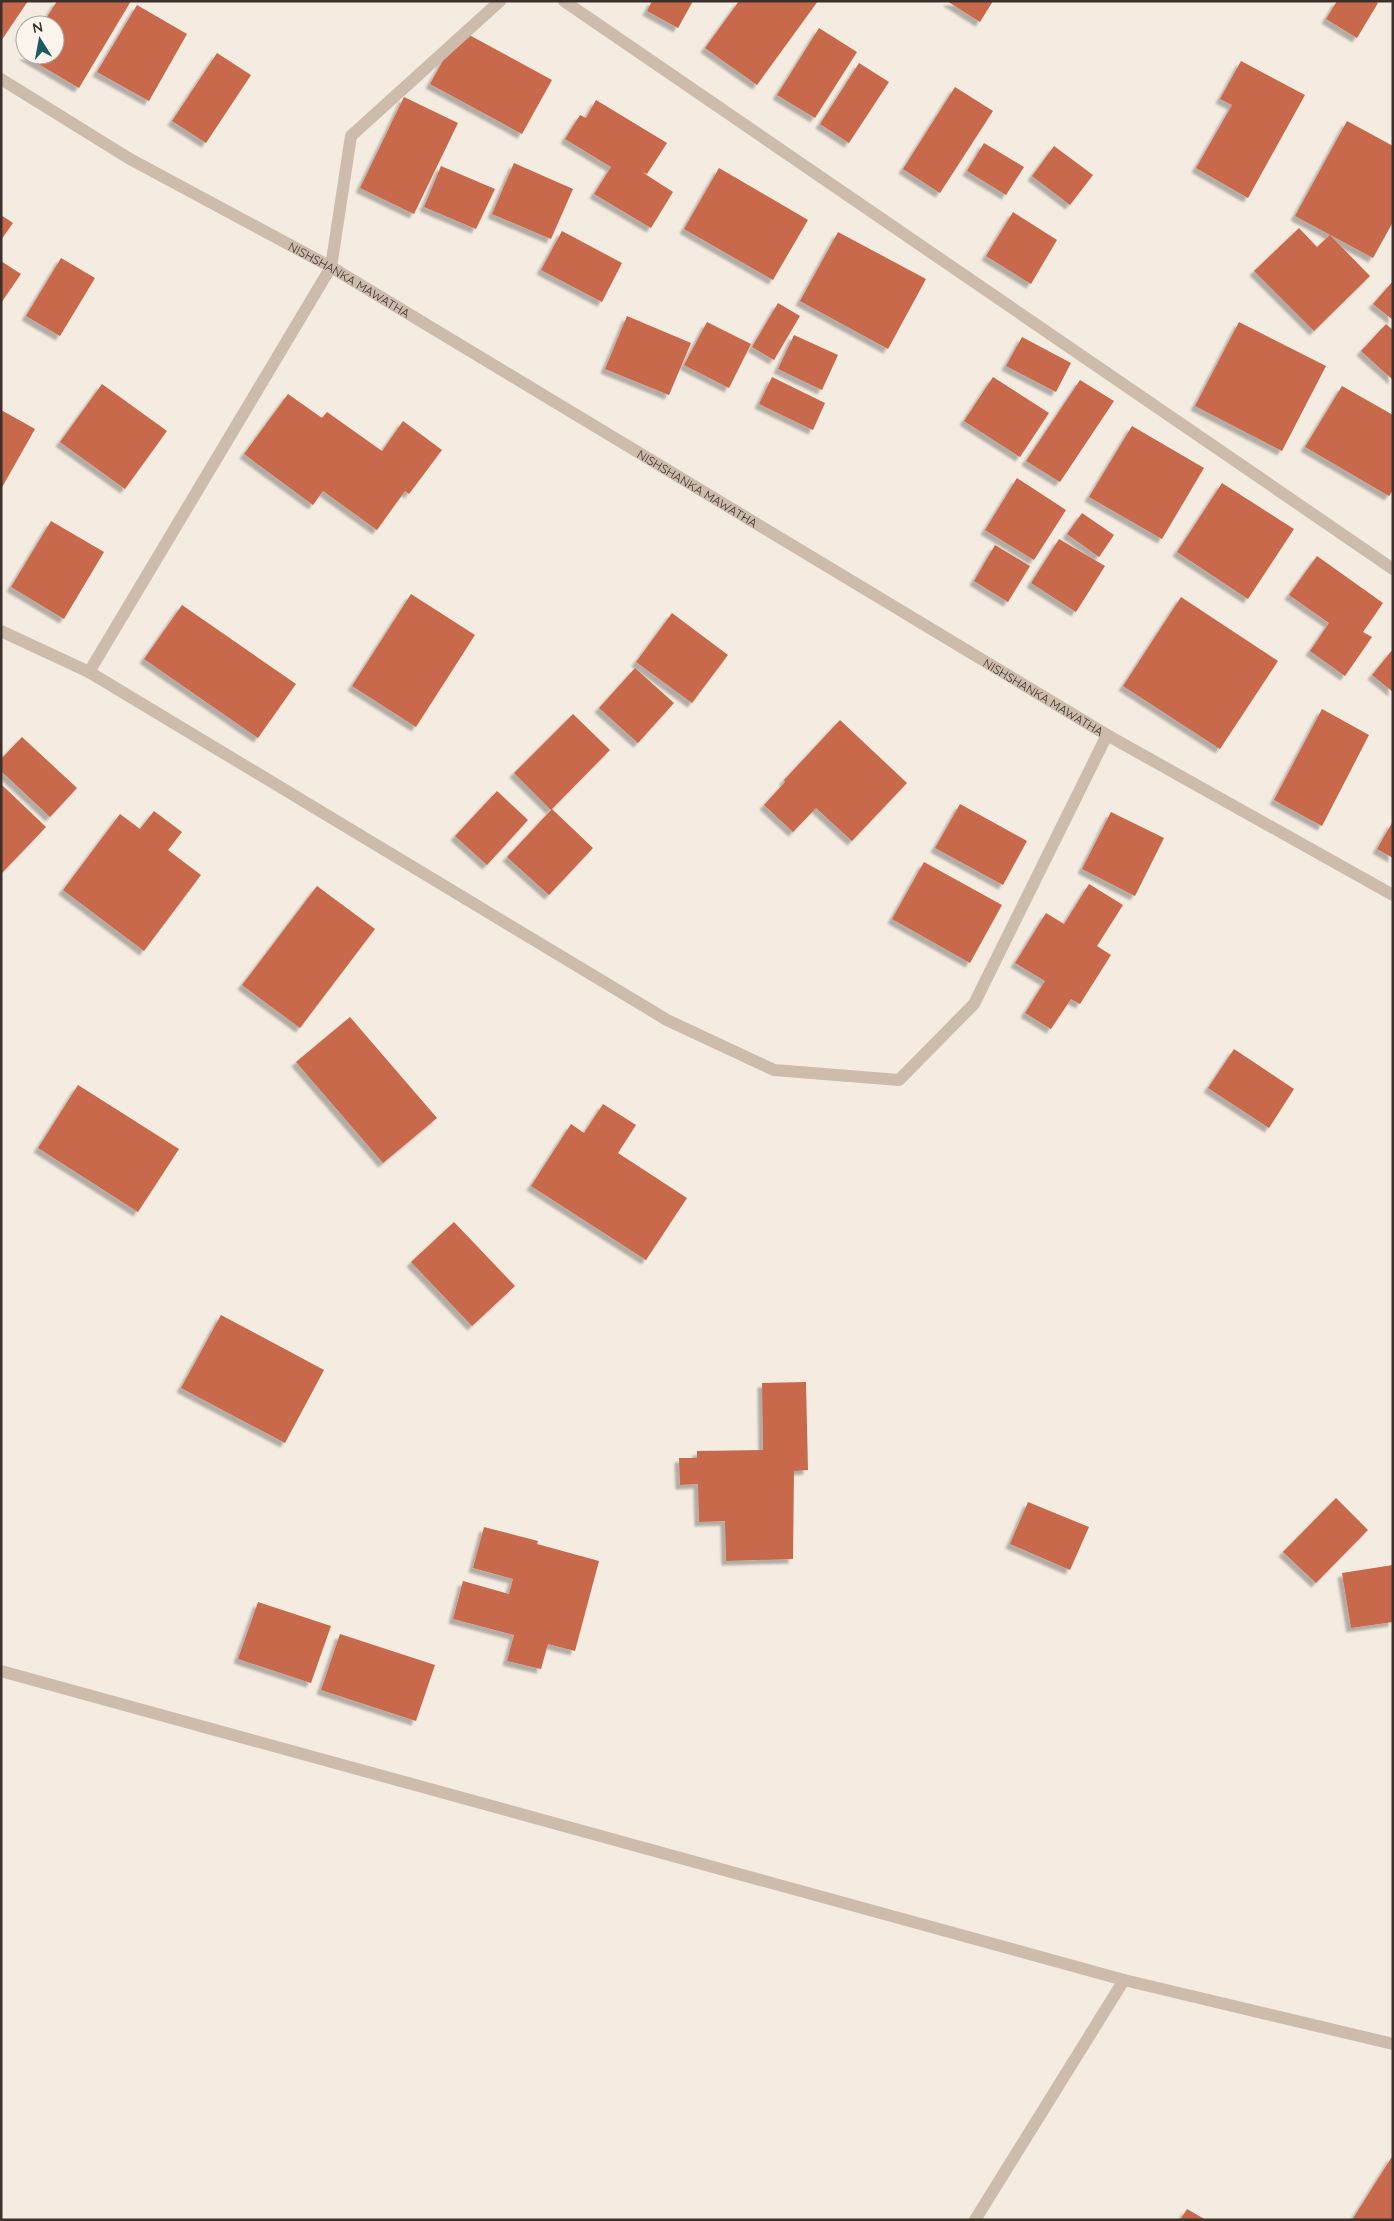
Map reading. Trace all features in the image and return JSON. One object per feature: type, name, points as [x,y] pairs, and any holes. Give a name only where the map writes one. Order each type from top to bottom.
[{"type":"street","points":[[89,672],[331,267],[351,136],[500,1]]},
{"type":"street","points":[[564,1],[1393,569]]},
{"type":"street","name":"NISHSHANKA MAWATHA","points":[[1,79],[130,159],[331,267],[1107,735],[1393,895]]},
{"type":"street","points":[[1,631],[89,672],[668,1020],[774,1070],[899,1080],[974,1004],[1107,735]]},
{"type":"street","points":[[1,1671],[1124,1980],[1393,2044]]},
{"type":"street","points":[[975,2220],[1124,1980]]},
{"type":"building","points":[[1,1],[28,1],[19,15],[15,15],[15,20],[1,41]]},
{"type":"building","points":[[57,1],[131,1],[79,88],[40,65],[65,65],[65,15],[48,15]]},
{"type":"building","points":[[652,1],[693,1],[678,28],[647,11]]},
{"type":"building","points":[[739,1],[818,1],[757,85],[705,48]]},
{"type":"building","points":[[947,1],[993,1],[980,22]]},
{"type":"building","points":[[1337,1],[1374,1],[1378,3],[1357,38],[1326,19]]},
{"type":"building","points":[[137,5],[187,34],[149,101],[97,72]]},
{"type":"building","points":[[819,28],[857,52],[815,118],[777,95]]},
{"type":"building","points":[[460,30],[552,80],[522,134],[430,84]]},
{"type":"building","points":[[217,53],[251,75],[206,143],[172,121]]},
{"type":"building","points":[[1241,61],[1305,95],[1248,198],[1196,168],[1232,105],[1220,99]]},
{"type":"building","points":[[859,63],[889,82],[849,143],[820,124]]},
{"type":"building","points":[[955,87],[993,111],[940,193],[903,169]]},
{"type":"building","points":[[404,97],[458,123],[414,214],[360,188]]},
{"type":"building","points":[[596,100],[667,143],[647,174],[642,172],[673,192],[651,228],[594,194],[611,167],[565,139],[580,115],[586,118]]},
{"type":"building","points":[[1347,121],[1393,146],[1393,222],[1373,258],[1295,216]]},
{"type":"building","points":[[984,143],[1024,167],[1006,195],[967,171]]},
{"type":"building","points":[[1054,146],[1093,175],[1070,205],[1032,176]]},
{"type":"building","points":[[514,163],[573,189],[551,239],[492,214]]},
{"type":"building","points":[[441,166],[495,189],[476,229],[424,207]]},
{"type":"building","points":[[719,168],[808,220],[773,280],[684,229]]},
{"type":"building","points":[[1013,212],[1057,240],[1031,284],[986,256]]},
{"type":"building","points":[[1,215],[13,223],[1,240]]},
{"type":"building","points":[[1299,228],[1317,247],[1330,235],[1370,276],[1314,331],[1254,271]]},
{"type":"building","points":[[562,231],[622,263],[602,302],[541,270]]},
{"type":"building","points":[[838,232],[926,279],[888,349],[800,301]]},
{"type":"building","points":[[61,258],[95,278],[60,336],[26,316]]},
{"type":"building","points":[[1,261],[21,274],[1,303]]},
{"type":"building","points":[[1393,281],[1393,320],[1373,304]]},
{"type":"building","points":[[778,303],[800,316],[774,360],[752,347]]},
{"type":"building","points":[[627,316],[691,343],[669,395],[605,369]]},
{"type":"building","points":[[707,322],[751,344],[729,388],[684,365]]},
{"type":"building","points":[[1239,322],[1326,366],[1282,451],[1195,406]]},
{"type":"building","points":[[1386,324],[1393,330],[1393,380],[1361,351]]},
{"type":"building","points":[[794,335],[838,355],[822,390],[778,369]]},
{"type":"building","points":[[1022,337],[1071,363],[1056,392],[1006,366]]},
{"type":"building","points":[[772,377],[825,403],[813,430],[759,404]]},
{"type":"building","points":[[993,377],[1049,413],[1020,457],[964,421]]},
{"type":"building","points":[[1080,380],[1114,401],[1060,482],[1026,461]]},
{"type":"building","points":[[102,384],[167,431],[125,489],[60,442]]},
{"type":"building","points":[[1342,386],[1393,415],[1393,490],[1389,496],[1305,447]]},
{"type":"building","points":[[288,394],[322,418],[327,412],[382,451],[403,421],[442,450],[409,494],[405,491],[377,530],[323,491],[313,505],[244,454]]},
{"type":"building","points":[[1,410],[35,429],[1,489]]},
{"type":"building","points":[[1132,426],[1204,468],[1162,539],[1089,497]]},
{"type":"building","points":[[1017,478],[1066,510],[1034,560],[985,530]]},
{"type":"building","points":[[1222,483],[1294,529],[1248,599],[1177,552]]},
{"type":"building","points":[[1082,513],[1114,535],[1099,557],[1067,534]]},
{"type":"building","points":[[51,521],[104,552],[64,619],[11,587]]},
{"type":"building","points":[[1059,539],[1105,566],[1076,612],[1031,583]]},
{"type":"building","points":[[995,545],[1030,566],[1008,602],[974,581]]},
{"type":"building","points":[[1317,556],[1383,603],[1363,632],[1372,637],[1345,676],[1310,651],[1329,623],[1289,595]]},
{"type":"building","points":[[411,594],[475,635],[416,727],[352,686]]},
{"type":"building","points":[[1181,597],[1278,661],[1220,749],[1123,686]]},
{"type":"building","points":[[182,605],[296,684],[258,738],[144,659]]},
{"type":"building","points":[[672,613],[728,655],[692,703],[636,662]]},
{"type":"building","points":[[1393,649],[1393,692],[1372,675]]},
{"type":"building","points":[[635,668],[674,703],[638,743],[599,708]]},
{"type":"building","points":[[1322,709],[1369,735],[1322,826],[1274,800]]},
{"type":"building","points":[[573,714],[610,750],[551,810],[514,773]]},
{"type":"building","points":[[840,720],[907,783],[852,841],[816,808],[793,832],[764,805],[785,782],[784,780]]},
{"type":"building","points":[[22,737],[77,788],[50,817],[1,771],[1,759]]},
{"type":"building","points":[[1,784],[46,827],[1,874]]},
{"type":"building","points":[[497,791],[528,820],[487,865],[455,836]]},
{"type":"building","points":[[960,804],[1027,841],[1003,885],[935,848]]},
{"type":"building","points":[[552,809],[593,848],[549,895],[507,857]]},
{"type":"building","points":[[154,811],[182,832],[168,850],[201,875],[144,951],[63,890],[120,814],[140,829]]},
{"type":"building","points":[[1111,812],[1164,838],[1135,896],[1082,869]]},
{"type":"building","points":[[1393,821],[1393,858],[1377,849]]},
{"type":"building","points":[[924,862],[1002,905],[970,963],[892,919]]},
{"type":"building","points":[[1089,884],[1123,905],[1097,946],[1111,955],[1080,1004],[1071,999],[1051,1029],[1025,1013],[1045,981],[1015,963],[1046,913],[1064,924]]},
{"type":"building","points":[[317,886],[375,929],[300,1028],[242,985]]},
{"type":"building","points":[[350,1017],[437,1118],[383,1163],[296,1062]]},
{"type":"building","points":[[1234,1049],[1294,1089],[1269,1128],[1208,1088]]},
{"type":"building","points":[[78,1085],[179,1149],[138,1212],[38,1148]]},
{"type":"building","points":[[603,1104],[636,1125],[618,1153],[687,1198],[646,1260],[531,1186],[571,1124],[584,1133]]},
{"type":"building","points":[[454,1222],[515,1286],[472,1326],[411,1262]]},
{"type":"building","points":[[221,1315],[324,1370],[285,1443],[181,1388]]},
{"type":"building","points":[[806,1382],[808,1470],[794,1471],[793,1559],[726,1561],[725,1521],[699,1522],[698,1484],[680,1485],[679,1458],[697,1458],[697,1451],[763,1450],[762,1383]]},
{"type":"building","points":[[1336,1498],[1368,1530],[1316,1583],[1283,1552]]},
{"type":"building","points":[[1028,1502],[1089,1527],[1070,1570],[1010,1544]]},
{"type":"building","points":[[484,1527],[538,1541],[537,1544],[599,1561],[575,1651],[548,1644],[541,1669],[507,1661],[514,1635],[453,1619],[463,1581],[509,1594],[513,1579],[473,1568]]},
{"type":"building","points":[[1393,1565],[1393,1622],[1351,1628],[1342,1573]]},
{"type":"building","points":[[258,1602],[331,1626],[311,1683],[238,1659]]},
{"type":"building","points":[[340,1634],[435,1665],[416,1721],[321,1690]]},
{"type":"building","points":[[1393,2155],[1393,2220],[1352,2220]]},
{"type":"building","points":[[1187,2209],[1206,2220],[1180,2220]]}]
